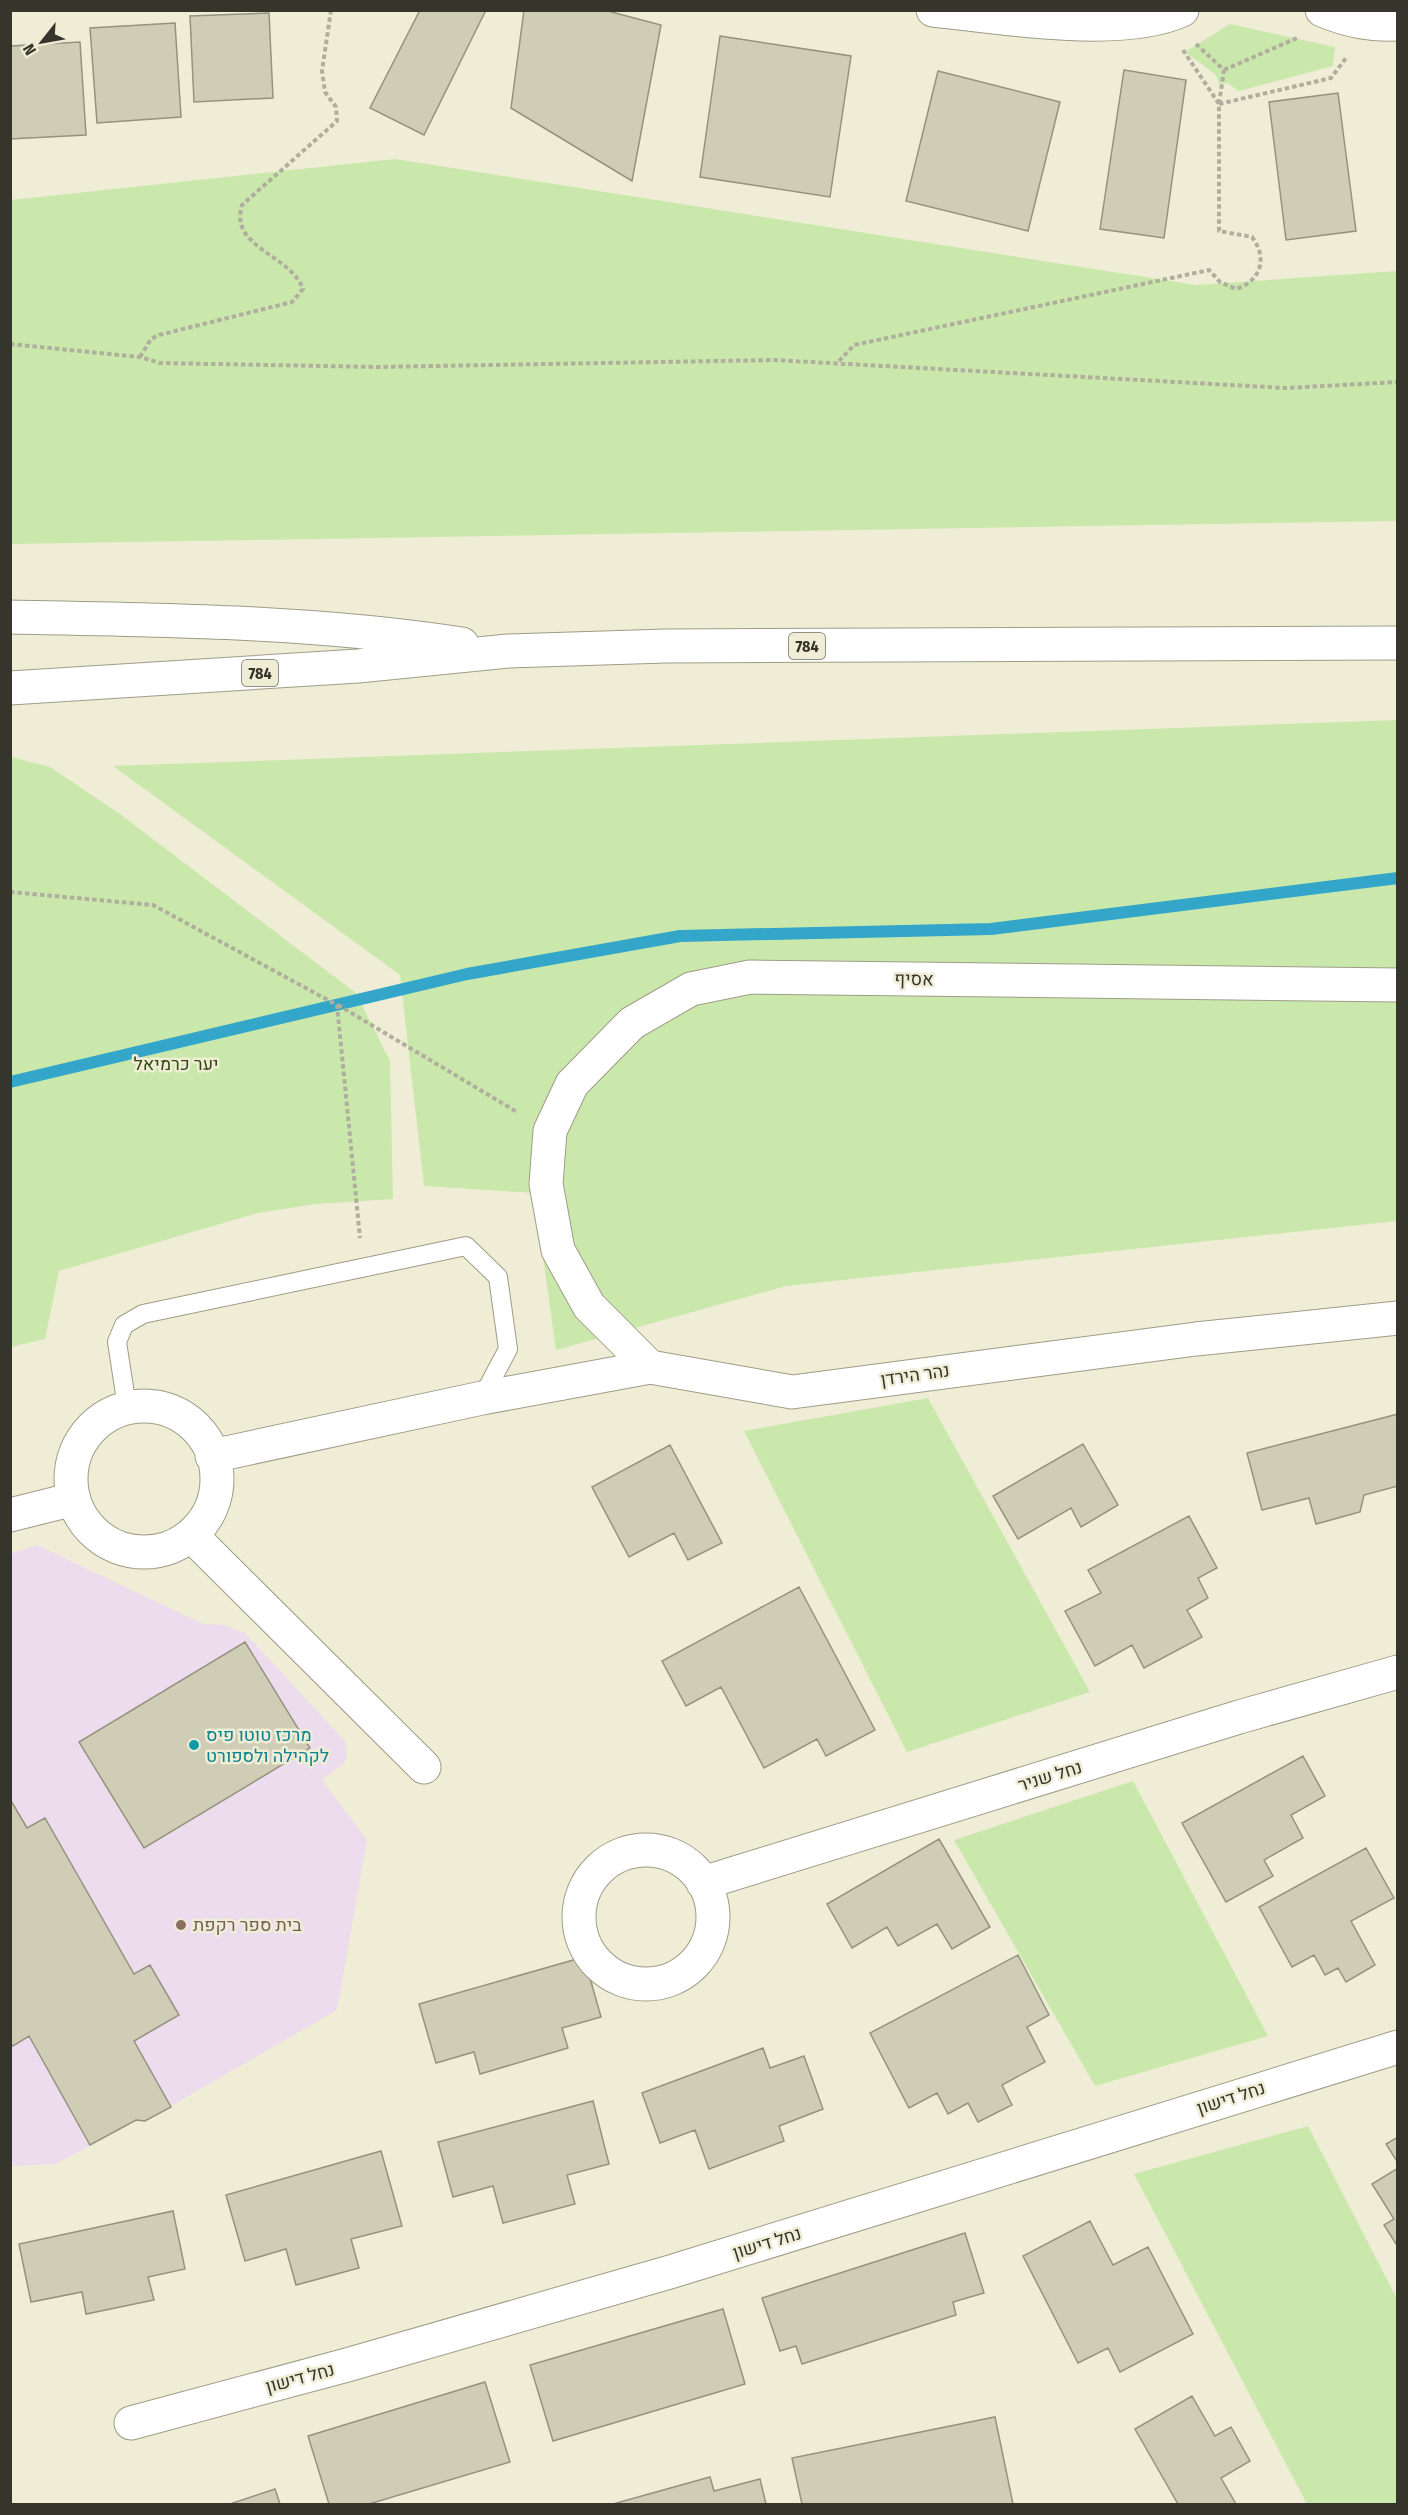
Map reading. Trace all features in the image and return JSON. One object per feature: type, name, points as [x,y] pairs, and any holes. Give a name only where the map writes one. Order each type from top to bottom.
[{"type":"street","points":[[933,10],[1052,22],[1144,23],[1175,14]]},
{"type":"street","points":[[10,617],[254,622],[379,631],[508,651]]},
{"type":"street","name":"784","points":[[10,688],[358,666],[508,651],[666,646],[1398,643]]},
{"type":"street","name":"אסיף","points":[[650,1367],[589,1306],[558,1250],[546,1184],[550,1131],[572,1084],[632,1023],[691,989],[750,977],[1398,985]]},
{"type":"street","name":"נהר הירדן","points":[[650,1367],[792,1392],[1174,1342],[1398,1318]]},
{"type":"street","points":[[212,1456],[482,1398],[650,1367]]},
{"type":"street","points":[[151,1406],[174,1411],[193,1424],[207,1441],[212,1456],[217,1485],[212,1507],[201,1526],[191,1535],[163,1551],[140,1552],[118,1548],[99,1536],[83,1520],[74,1499],[70,1475],[75,1452],[87,1432],[105,1416],[127,1407],[151,1406]]},
{"type":"street","points":[[10,1515],[74,1499]]},
{"type":"street","points":[[191,1535],[424,1767]]},
{"type":"street","name":"נחל שניר","points":[[703,1883],[1250,1714],[1398,1672]]},
{"type":"street","points":[[642,1851],[662,1853],[681,1861],[703,1883],[711,1903],[711,1934],[703,1953],[681,1975],[651,1984],[630,1982],[611,1974],[589,1952],[581,1932],[581,1901],[595,1874],[612,1860],[642,1851]]},
{"type":"street","name":"נחל דישון","points":[[131,2423],[379,2356],[670,2272],[1398,2047]]},
{"type":"lane","points":[[127,1407],[117,1342],[124,1325],[143,1314],[466,1245],[498,1277],[508,1349],[482,1398]]},
{"type":"path","points":[[140,357],[151,339],[292,302],[303,289],[295,275],[250,239],[241,228],[239,217],[242,205],[337,122],[336,107],[325,92],[322,71],[331,10]]},
{"type":"path","points":[[1175,14],[1185,52],[1219,104]]},
{"type":"path","points":[[839,362],[854,345],[1209,270],[1220,282],[1236,289],[1248,285],[1257,278],[1262,259],[1260,248],[1252,237],[1219,231],[1219,104],[1224,70],[1359,20]]},
{"type":"path","points":[[1219,104],[1331,78],[1359,20]]},
{"type":"path","points":[[10,344],[140,357],[160,363],[376,367],[774,360],[1286,388],[1398,382]]},
{"type":"path","points":[[10,892],[153,904],[337,1005],[550,1131]]},
{"type":"path","points":[[337,1005],[362,1268]]},
{"type":"shaded area","name":"בית ספר רקפת","points":[[37,1545],[203,1624],[224,1625],[245,1633],[346,1742],[347,1757],[344,1763],[322,1780],[367,1840],[337,2010],[145,2121],[136,2120],[56,2164],[11,2166],[10,1554]]},
{"type":"green space","points":[[1230,24],[1335,47],[1333,66],[1239,91],[1227,83],[1219,84],[1216,75],[1185,52]]},
{"type":"green space","points":[[395,159],[1196,285],[1397,271],[1397,521],[11,544],[11,200]]},
{"type":"green space","points":[[1397,720],[1397,1221],[786,1286],[556,1350],[534,1193],[424,1186],[400,975],[113,766]]},
{"type":"green space","name":"יער כרמיאל","points":[[11,757],[50,767],[120,814],[356,993],[390,1061],[393,1199],[316,1204],[258,1213],[59,1271],[45,1339],[11,1347]]},
{"type":"green space","points":[[928,1398],[1090,1692],[907,1752],[744,1431]]},
{"type":"green space","points":[[1133,1781],[1268,2036],[1095,2086],[954,1840]]},
{"type":"green space","points":[[1308,2126],[1397,2299],[1397,2504],[1307,2504],[1134,2174]]},
{"type":"building","points":[[420,10],[486,10],[424,135],[370,108]]},
{"type":"building","points":[[524,10],[604,10],[661,25],[632,181],[511,108]]},
{"type":"building","points":[[269,13],[273,98],[194,102],[190,16]]},
{"type":"building","points":[[175,23],[181,117],[97,123],[90,28]]},
{"type":"building","points":[[720,36],[851,56],[830,197],[700,177]]},
{"type":"building","points":[[80,42],[86,135],[10,139],[10,46]]},
{"type":"building","points":[[1124,70],[1186,80],[1164,238],[1100,229]]},
{"type":"building","points":[[938,71],[1060,102],[1028,231],[906,201]]},
{"type":"building","points":[[1338,93],[1356,231],[1286,240],[1269,102]]},
{"type":"building","points":[[1398,1414],[1398,1486],[1364,1495],[1360,1512],[1316,1524],[1309,1498],[1262,1510],[1247,1453]]},
{"type":"building","points":[[1083,1444],[1118,1505],[1081,1527],[1071,1508],[1018,1539],[993,1496]]},
{"type":"building","points":[[670,1445],[722,1543],[688,1560],[674,1533],[629,1557],[592,1487]]},
{"type":"building","points":[[1189,1516],[1217,1568],[1198,1578],[1208,1598],[1187,1610],[1202,1637],[1144,1668],[1132,1645],[1095,1666],[1065,1611],[1101,1593],[1088,1570]]},
{"type":"building","points":[[799,1587],[875,1730],[826,1756],[817,1739],[764,1768],[721,1687],[686,1706],[662,1661]]},
{"type":"building","name":"מרכז טוטו פיס לקהילה ולספורט","points":[[245,1642],[310,1748],[144,1848],[79,1742]]},
{"type":"building","points":[[1303,1756],[1325,1796],[1291,1815],[1303,1838],[1264,1860],[1273,1876],[1226,1902],[1182,1823]]},
{"type":"building","points":[[10,1799],[27,1828],[45,1818],[134,1974],[150,1965],[179,2015],[134,2041],[171,2107],[145,2121],[136,2120],[90,2145],[29,2036],[13,2046],[10,2042]]},
{"type":"building","points":[[939,1839],[990,1927],[952,1949],[937,1924],[898,1946],[887,1927],[852,1948],[827,1904]]},
{"type":"building","points":[[1366,1848],[1394,1898],[1351,1921],[1375,1965],[1346,1982],[1338,1968],[1325,1975],[1314,1955],[1292,1967],[1259,1907]]},
{"type":"building","points":[[1018,1955],[1049,2015],[1027,2027],[1045,2062],[1002,2085],[1012,2105],[978,2122],[968,2103],[948,2114],[937,2093],[909,2108],[870,2033]]},
{"type":"building","points":[[584,1957],[601,2017],[562,2028],[568,2048],[480,2074],[474,2052],[436,2063],[419,2004]]},
{"type":"building","points":[[763,2048],[770,2068],[804,2056],[823,2109],[779,2126],[784,2141],[709,2169],[695,2130],[660,2143],[642,2093]]},
{"type":"building","points":[[593,2101],[609,2164],[567,2175],[575,2204],[503,2223],[493,2186],[453,2197],[438,2142]]},
{"type":"building","points":[[1398,2137],[1398,2163],[1386,2144]]},
{"type":"building","points":[[381,2151],[402,2226],[351,2239],[359,2268],[296,2285],[286,2249],[245,2261],[226,2195]]},
{"type":"building","points":[[1398,2168],[1398,2247],[1384,2225],[1394,2219],[1372,2184]]},
{"type":"building","points":[[173,2211],[185,2269],[148,2277],[154,2300],[86,2314],[82,2292],[31,2302],[19,2244]]},
{"type":"building","points":[[1090,2221],[1113,2265],[1148,2247],[1193,2334],[1120,2372],[1108,2348],[1078,2363],[1023,2256]]},
{"type":"building","points":[[965,2233],[984,2293],[953,2302],[956,2315],[802,2364],[796,2346],[780,2351],[762,2298]]},
{"type":"building","points":[[723,2309],[745,2384],[553,2441],[530,2365]]},
{"type":"building","points":[[485,2382],[510,2462],[369,2504],[329,2504],[308,2436]]},
{"type":"building","points":[[1192,2396],[1215,2436],[1231,2427],[1250,2461],[1221,2478],[1236,2504],[1178,2504],[1135,2429]]},
{"type":"building","points":[[995,2417],[1013,2504],[802,2504],[792,2458]]},
{"type":"building","points":[[710,2477],[714,2491],[760,2479],[766,2504],[613,2504]]},
{"type":"building","points":[[275,2489],[280,2504],[230,2504]]},
{"type":"waterway","points":[[10,1082],[467,974],[680,936],[991,929],[1398,878]]},
{"type":"place","name":"מרכז טוטו פיס לקהילה ולספורט","points":[[194,1745]]},
{"type":"place","name":"בית ספר רקפת","points":[[181,1925]]}]
